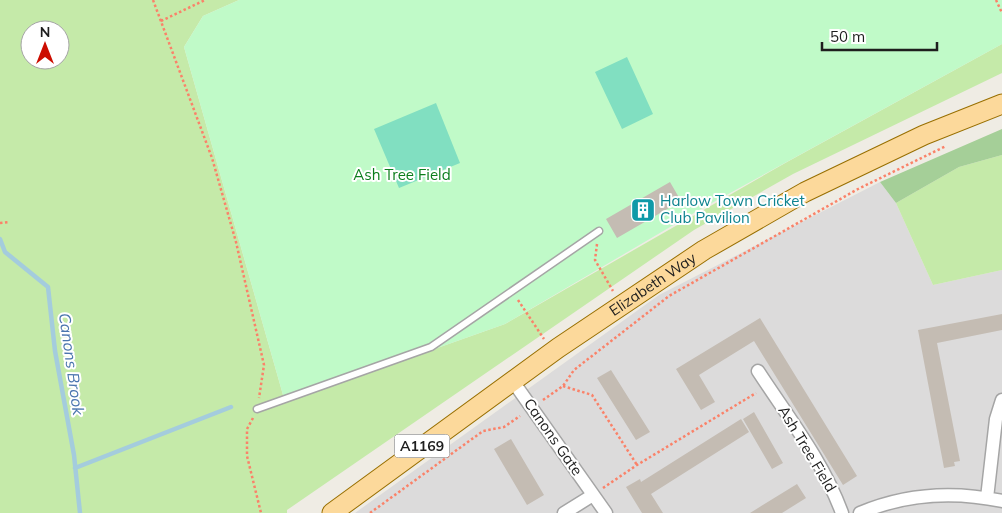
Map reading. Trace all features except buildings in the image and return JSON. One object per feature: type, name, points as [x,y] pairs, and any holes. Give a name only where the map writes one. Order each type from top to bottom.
[{"type":"main road","name":"Elizabeth Way","points":[[332,513],[512,380],[704,250],[805,192],[924,135],[1002,104]]},
{"type":"street","name":"Ash Tree Field","points":[[758,371],[822,468],[842,513]]},
{"type":"street","name":"Canons Gate","points":[[512,380],[606,513]]},
{"type":"street","points":[[987,498],[996,419],[1002,400]]},
{"type":"street","points":[[564,513],[593,494]]},
{"type":"street","points":[[860,513],[877,506],[908,498],[967,495],[1002,501]]},
{"type":"lane","points":[[257,409],[431,347],[599,231]]},
{"type":"path","points":[[153,0],[212,158],[236,242],[264,365],[257,409],[247,429],[247,456],[261,513]]},
{"type":"path","points":[[161,21],[205,0]]},
{"type":"path","points":[[996,0],[1002,13]]},
{"type":"path","points":[[370,513],[483,431],[504,427],[563,386],[574,370],[669,296],[858,189],[949,145]]},
{"type":"path","points":[[0,222],[9,222]]},
{"type":"path","points":[[599,231],[595,260],[616,297]]},
{"type":"path","points":[[512,291],[546,342]]},
{"type":"path","points":[[563,386],[592,395],[637,465]]},
{"type":"path","points":[[593,494],[637,465],[768,386]]},
{"type":"shaded area","points":[[880,182],[896,203],[933,285],[1002,270],[1002,513],[355,513],[659,295]]},
{"type":"green space","points":[[0,0],[239,0],[203,16],[184,47],[285,402],[505,324],[787,162],[1002,44],[1002,73],[793,174],[694,230],[287,510],[287,513],[0,513]]},
{"type":"green space","name":"Ash Tree Field","points":[[239,0],[1002,0],[1002,44],[699,210],[505,324],[285,402],[184,47],[203,16]]},
{"type":"green space","points":[[627,57],[653,114],[622,129],[595,72]]},
{"type":"green space","points":[[436,103],[460,163],[399,188],[374,129]]},
{"type":"green space","points":[[1002,129],[1002,155],[959,167],[896,203],[880,182]]},
{"type":"green space","points":[[1002,155],[1002,270],[933,285],[896,203],[959,167]]},
{"type":"waterway","name":"Canons Brook","points":[[0,239],[5,252],[48,287],[55,351],[74,455],[80,513]]},
{"type":"waterway","points":[[75,468],[231,407]]},
{"type":"place","name":"Harlow Town Cricket Club Pavilion","points":[[643,210]]}]
